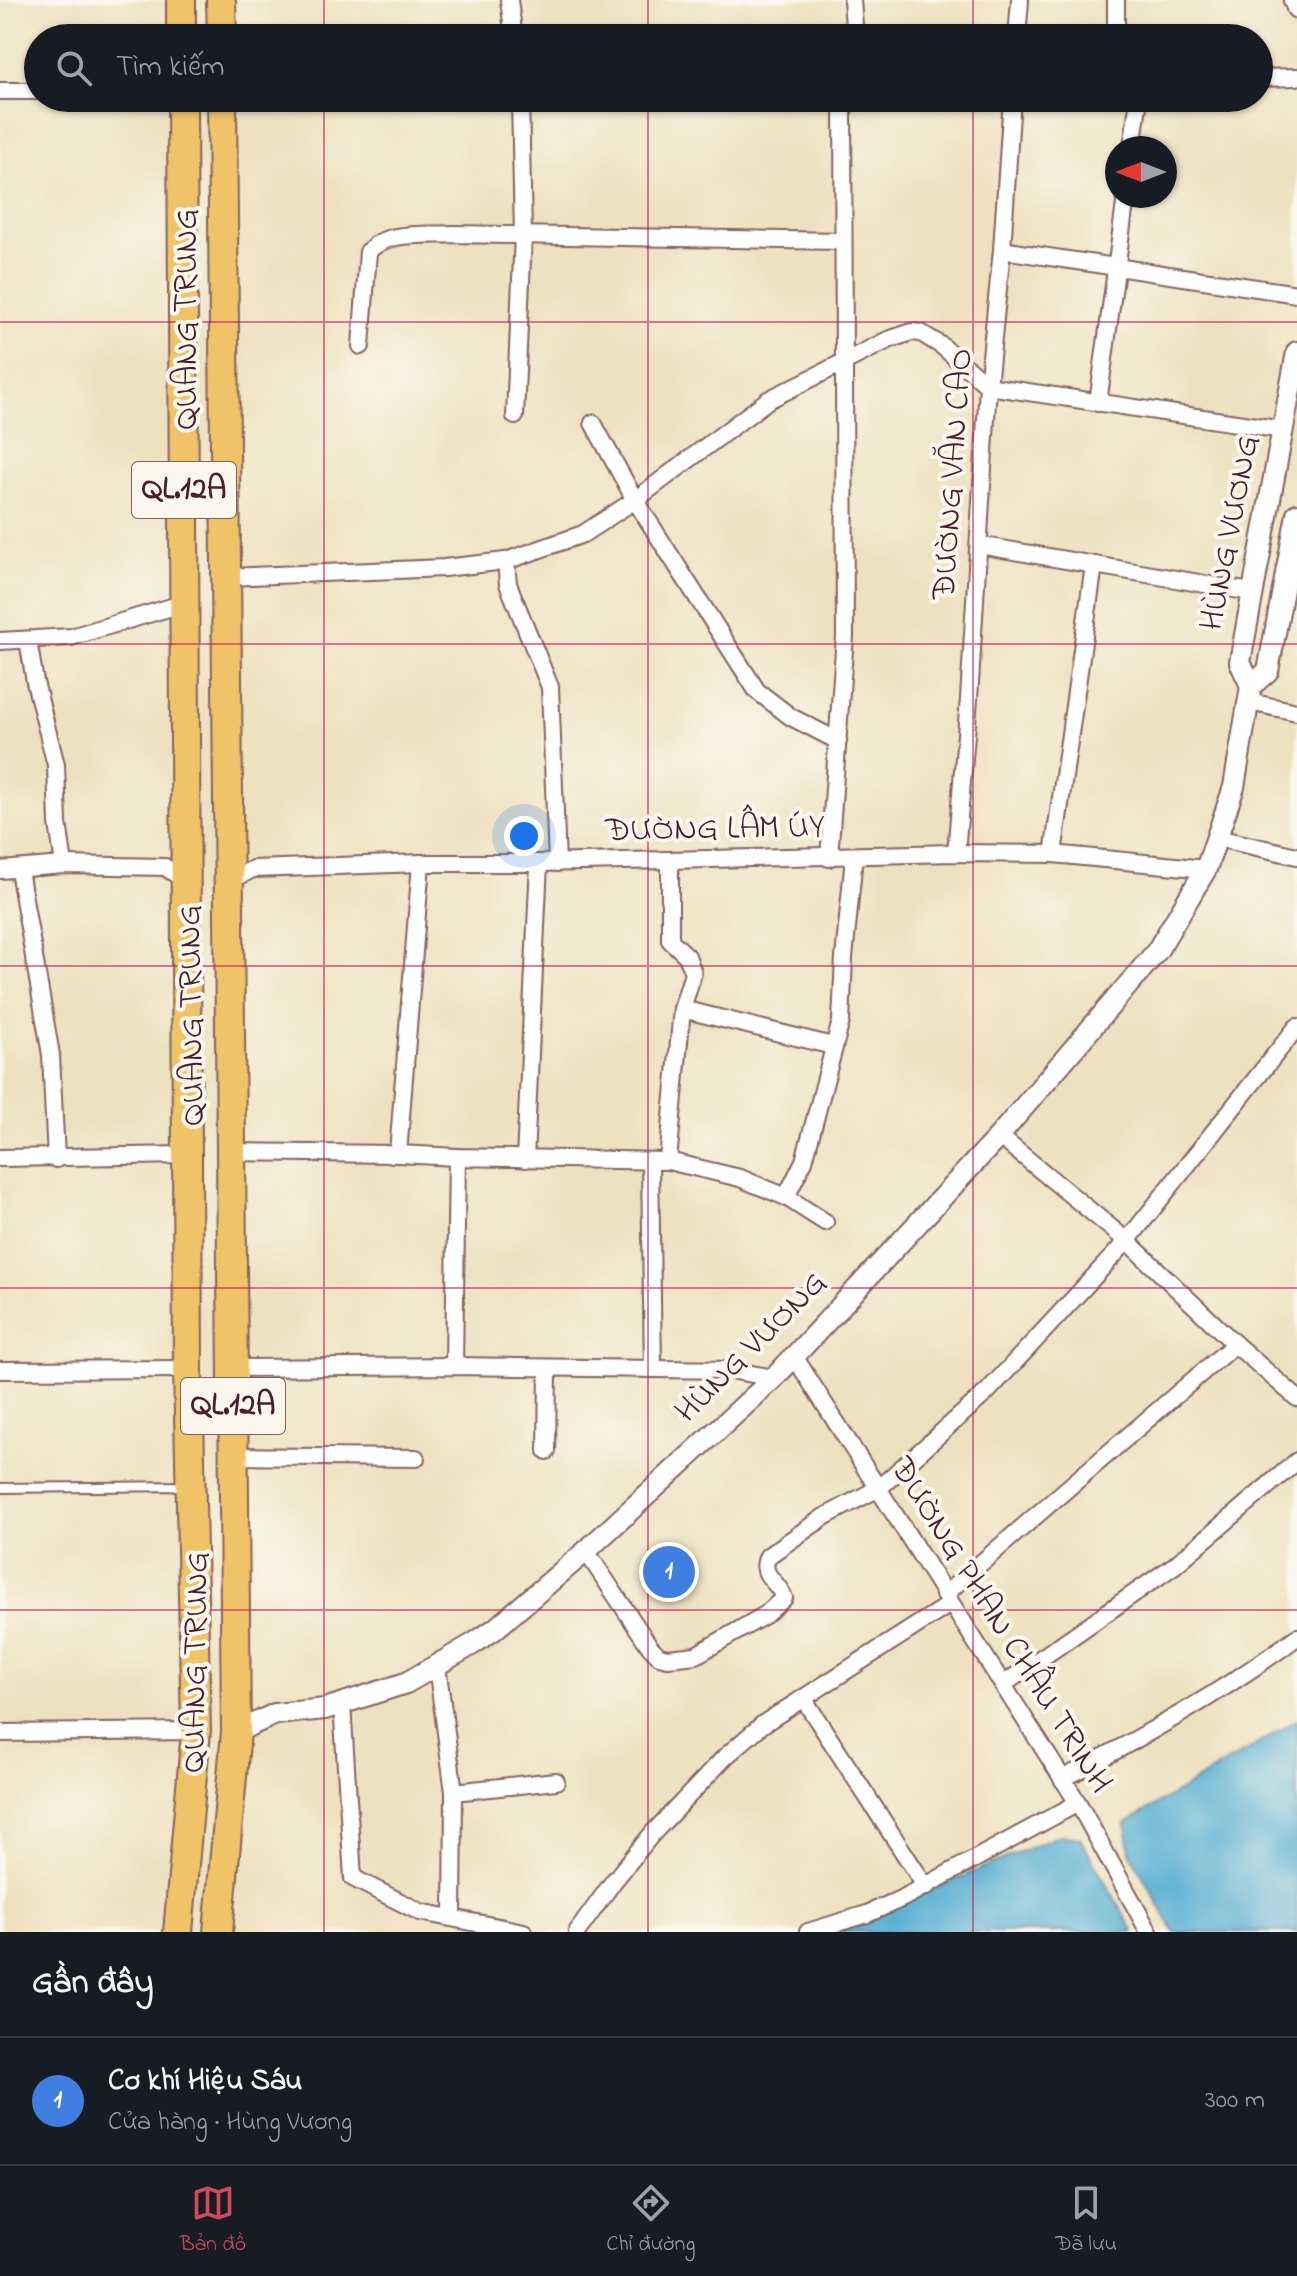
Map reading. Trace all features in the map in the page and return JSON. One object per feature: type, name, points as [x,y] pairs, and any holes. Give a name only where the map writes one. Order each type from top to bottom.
[{"type":"highway","points":[[181,0],[181,24]]},
{"type":"highway","points":[[221,0],[222,24]]},
{"type":"highway","name":"QUANG TRUNG","points":[[178,1931],[196,1731],[188,1369],[182,112]]},
{"type":"highway","name":"QUANG TRUNG","points":[[218,1931],[236,1732],[222,112]]},
{"type":"highway","points":[[187,882],[228,882]]},
{"type":"highway","points":[[188,1369],[232,1368]]},
{"type":"highway","points":[[196,1731],[236,1732]]},
{"type":"street","points":[[509,0],[512,24]]},
{"type":"street","points":[[852,0],[854,24]]},
{"type":"street","points":[[1018,24],[1020,0]]},
{"type":"street","points":[[1116,0],[1116,24]]},
{"type":"street","points":[[1294,0],[1297,8]]},
{"type":"street","points":[[0,91],[24,91]]},
{"type":"street","points":[[515,416],[523,235],[520,112]]},
{"type":"street","points":[[829,858],[845,636],[843,112]]},
{"type":"street","name":"ĐƯỜNG VĂN CAO","points":[[956,853],[969,699],[988,386],[1002,250],[1011,112]]},
{"type":"street","points":[[1134,136],[1137,112]]},
{"type":"street","points":[[1098,403],[1124,208]]},
{"type":"street","points":[[361,346],[368,252],[374,244],[391,238],[523,235],[843,241]]},
{"type":"street","points":[[1002,250],[1297,294]]},
{"type":"street","points":[[226,577],[444,568],[506,561],[583,534],[635,500],[768,400],[912,332],[921,333],[942,346],[988,386],[1290,432]]},
{"type":"street","name":"HÙNG VƯƠNG","points":[[236,1732],[275,1714],[325,1709],[406,1683],[495,1629],[586,1551],[774,1378],[999,1136],[1157,951],[1206,869],[1234,787],[1250,694],[1240,662],[1251,592],[1290,432],[1297,352]]},
{"type":"street","points":[[593,423],[635,500],[757,691],[791,717],[838,741]]},
{"type":"street","name":"HÙNG VƯƠNG","points":[[1250,694],[1268,671],[1297,514]]},
{"type":"street","points":[[979,545],[1251,592]]},
{"type":"street","points":[[506,561],[508,584],[550,687],[557,863]]},
{"type":"street","points":[[1053,854],[1094,565]]},
{"type":"street","points":[[0,641],[71,637],[185,603]]},
{"type":"street","points":[[28,640],[56,765],[58,823],[64,865]]},
{"type":"street","points":[[1250,694],[1297,712]]},
{"type":"street","points":[[1217,838],[1297,856]]},
{"type":"street","name":"ĐƯỜNG LÂM ÚY","points":[[228,882],[253,869],[956,853],[1053,854],[1206,869]]},
{"type":"street","points":[[786,1197],[804,1161],[841,1021],[854,857]]},
{"type":"street","points":[[668,1161],[682,1009],[693,973],[687,956],[670,940],[670,860]]},
{"type":"street","points":[[398,1154],[421,863]]},
{"type":"street","points":[[525,1159],[539,863]]},
{"type":"street","points":[[0,870],[64,865],[165,867],[187,882]]},
{"type":"street","points":[[19,870],[51,1055],[56,1159]]},
{"type":"street","points":[[682,1009],[833,1046]]},
{"type":"street","points":[[586,1551],[659,1656],[687,1657],[725,1640],[783,1600],[784,1594],[765,1569],[765,1561],[774,1550],[824,1517],[879,1488],[987,1392],[1127,1241],[1297,1027]]},
{"type":"street","points":[[999,1136],[1127,1241],[1297,1398]]},
{"type":"street","points":[[230,1152],[668,1161],[740,1178],[786,1197],[825,1222]]},
{"type":"street","points":[[0,1158],[188,1155]]},
{"type":"street","points":[[454,1366],[457,1157]]},
{"type":"street","points":[[650,1161],[653,1369]]},
{"type":"street","points":[[577,1932],[652,1834],[725,1757],[763,1724],[947,1600],[1235,1344]]},
{"type":"street","name":"ĐƯỜNG PHAN CHÂU TRINH","points":[[794,1356],[1078,1803],[1149,1932]]},
{"type":"street","points":[[232,1368],[454,1366],[730,1370],[774,1378]]},
{"type":"street","points":[[547,1451],[548,1368]]},
{"type":"street","points":[[0,1370],[188,1369]]},
{"type":"street","points":[[233,1456],[416,1458]]},
{"type":"street","points":[[1004,1684],[1175,1565],[1297,1461]]},
{"type":"street","points":[[1062,1779],[1206,1699],[1252,1671],[1297,1637]]},
{"type":"street","points":[[437,1666],[454,1792],[453,1918]]},
{"type":"street","points":[[803,1698],[926,1887]]},
{"type":"street","points":[[342,1704],[353,1878],[420,1912],[524,1932]]},
{"type":"street","points":[[0,1733],[196,1731]]},
{"type":"street","points":[[454,1792],[556,1781]]},
{"type":"street","points":[[808,1932],[867,1914],[926,1887],[1078,1803]]},
{"type":"lane","points":[[0,1488],[191,1486]]},
{"type":"water","points":[[1297,1720],[1297,1932],[1174,1932],[1130,1853],[1126,1823]]},
{"type":"water","points":[[1060,1835],[1080,1838],[1134,1932],[833,1932]]},
{"type":"place","name":"Cơ khí Hiệu Sáu","points":[[669,1572]]}]
